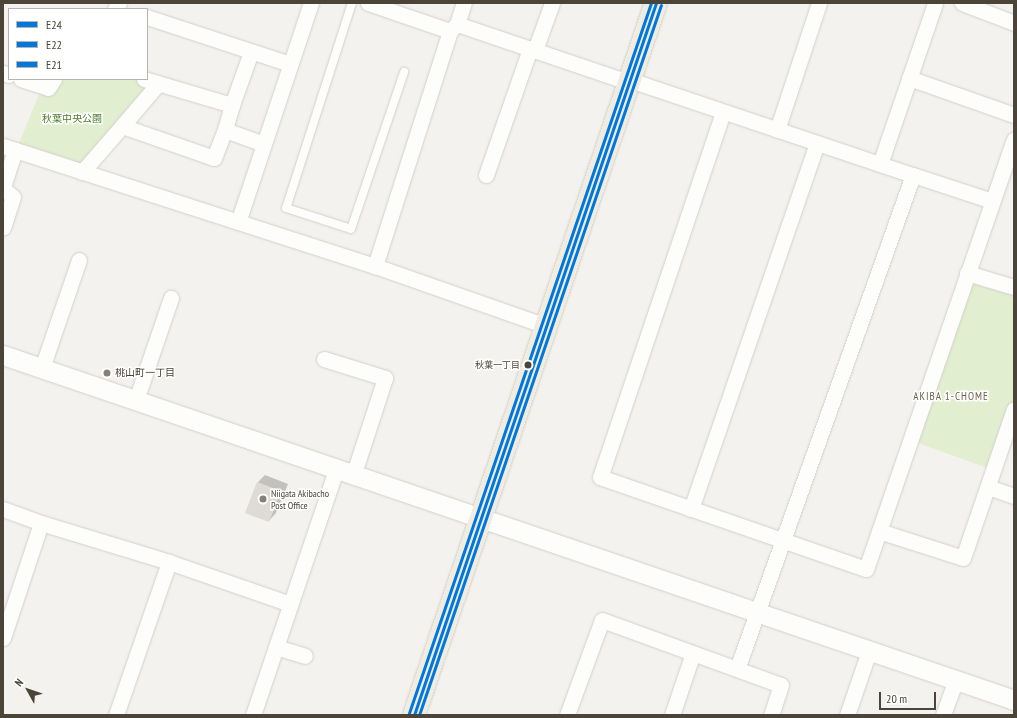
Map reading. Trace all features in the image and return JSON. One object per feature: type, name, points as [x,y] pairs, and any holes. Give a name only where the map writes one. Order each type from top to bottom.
[{"type":"highway","points":[[414,715],[656,3]]},
{"type":"street","points":[[238,222],[311,3]]},
{"type":"street","points":[[368,3],[453,28],[533,49],[992,201]]},
{"type":"street","points":[[374,266],[453,28],[464,3]]},
{"type":"street","points":[[486,175],[533,49],[552,3]]},
{"type":"street","points":[[777,130],[819,3]]},
{"type":"street","points":[[962,3],[1014,23]]},
{"type":"street","points":[[880,164],[933,4]]},
{"type":"street","points":[[148,17],[290,64]]},
{"type":"street","points":[[122,126],[214,158],[251,52]]},
{"type":"street","points":[[909,78],[1014,115]]},
{"type":"street","points":[[24,80],[48,88],[53,80]]},
{"type":"street","points":[[147,80],[232,105]]},
{"type":"street","points":[[82,172],[158,84]]},
{"type":"street","points":[[723,112],[600,477],[866,569],[967,272],[1014,140]]},
{"type":"street","points":[[225,130],[264,144]]},
{"type":"street","points":[[691,509],[817,143]]},
{"type":"street","points":[[3,227],[9,148],[374,266],[546,326]]},
{"type":"street","points":[[737,669],[913,175]]},
{"type":"street","points":[[42,368],[79,260]]},
{"type":"street","points":[[967,272],[1014,287]]},
{"type":"street","points":[[136,400],[171,298]]},
{"type":"street","points":[[3,355],[346,470],[1014,700]]},
{"type":"street","points":[[253,715],[290,604],[385,378],[324,359]]},
{"type":"street","points":[[879,531],[963,558],[1014,409]]},
{"type":"street","points":[[988,487],[1014,496]]},
{"type":"street","points":[[3,509],[42,523],[169,562],[290,604]]},
{"type":"street","points":[[3,638],[42,523]]},
{"type":"street","points":[[116,715],[169,562]]},
{"type":"street","points":[[567,715],[602,620],[782,685],[771,715]]},
{"type":"street","points":[[276,647],[305,656]]},
{"type":"street","points":[[847,715],[869,650]]},
{"type":"street","points":[[672,715],[693,653]]},
{"type":"street","points":[[944,715],[956,680]]},
{"type":"lane","points":[[352,3],[286,208],[351,229],[404,72]]},
{"type":"green space","name":"秋葉中央公園","points":[[49,80],[140,80],[154,84],[82,169],[17,148],[44,82]]},
{"type":"green space","points":[[967,273],[1014,287],[1014,409],[993,470],[910,440]]},
{"type":"building","points":[[257,482],[281,491],[269,522],[245,513]]},
{"type":"transit line","name":"E21","points":[[409,713],[651,3]]},
{"type":"transit line","name":"E24","points":[[414,715],[656,3]]},
{"type":"transit line","name":"E22","points":[[419,715],[661,5]]},
{"type":"place","name":"秋葉一丁目","points":[[528,365]]},
{"type":"place","name":"桃山町一丁目","points":[[107,373]]},
{"type":"place","name":"Niigata Akibacho Post Office","points":[[263,499]]},
{"type":"district","name":"AKIBA 1-CHOME","points":[[951,396]]}]
